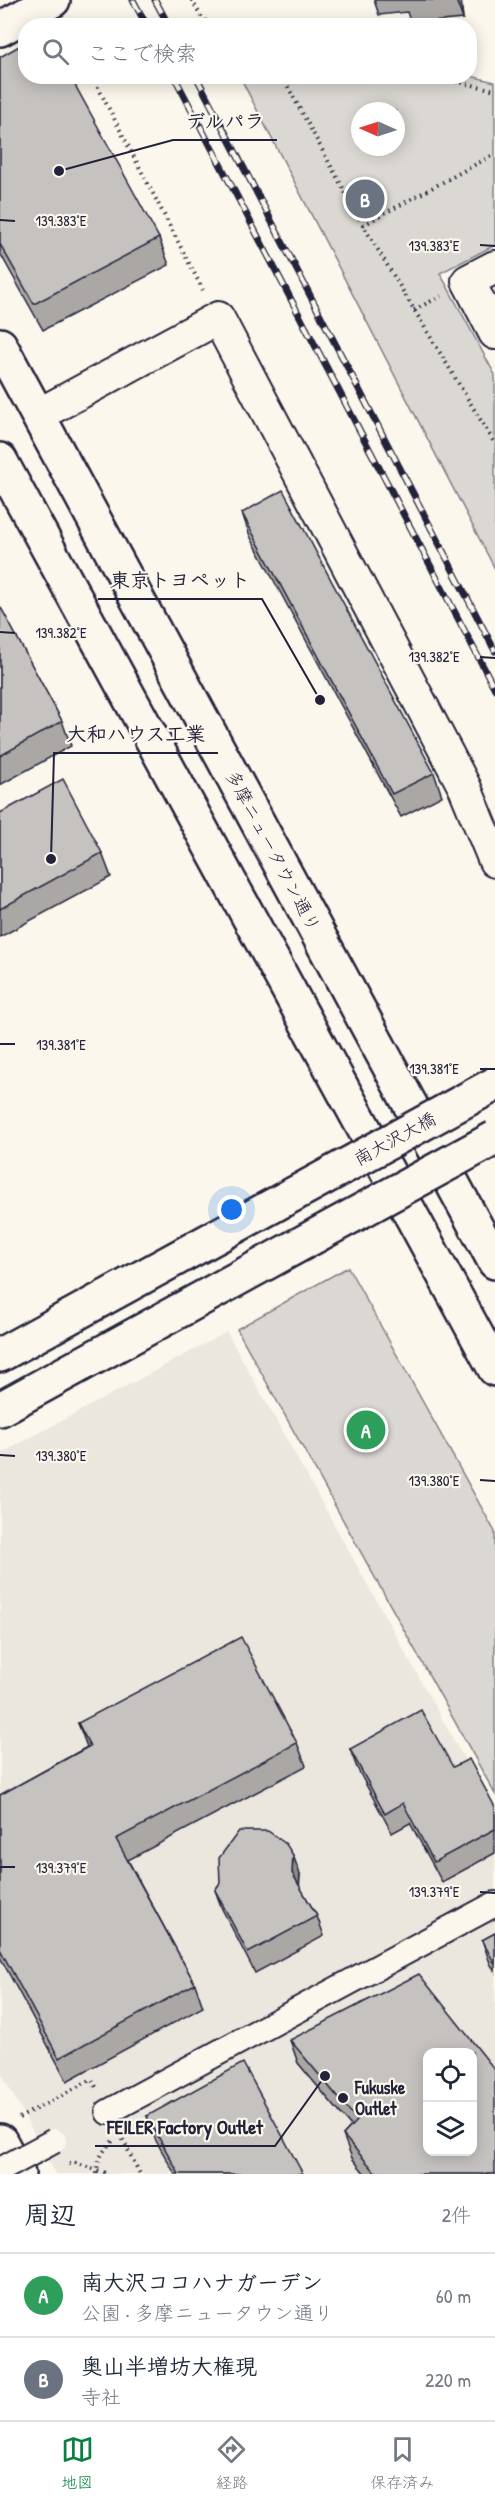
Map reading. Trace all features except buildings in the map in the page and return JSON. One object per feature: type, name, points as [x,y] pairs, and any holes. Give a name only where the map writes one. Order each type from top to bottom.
[{"type":"main road","points":[[20,18],[53,0]]},
{"type":"main road","points":[[0,29],[18,19]]},
{"type":"main road","name":"多摩ニュータウン通り","points":[[0,345],[495,1262]]},
{"type":"main road","points":[[0,460],[495,1369]]},
{"type":"main road","name":"南大沢大橋","points":[[0,1355],[495,1084]]},
{"type":"main road","points":[[0,1409],[495,1138]]},
{"type":"main road","points":[[8,2130],[18,2174]]},
{"type":"street","points":[[495,267],[468,281],[495,333]]},
{"type":"street","points":[[38,414],[218,318],[465,788],[495,861]]},
{"type":"street","points":[[431,1143],[495,1108]]},
{"type":"street","points":[[108,2112],[495,1904]]},
{"type":"street","points":[[0,2170],[54,2141]]},
{"type":"path","points":[[192,0],[202,18]]},
{"type":"path","points":[[96,84],[218,318]]},
{"type":"path","points":[[286,84],[363,225],[495,444]]},
{"type":"path","points":[[468,84],[495,90]]},
{"type":"path","points":[[363,225],[495,154]]},
{"type":"path","points":[[8,2130],[52,2100]]},
{"type":"path","points":[[97,2174],[97,2164],[104,2150],[120,2134]]},
{"type":"shaded area","points":[[477,78],[495,82],[495,245],[440,273],[495,375],[495,569],[244,84],[477,84]]},
{"type":"shaded area","points":[[348,1267],[495,1532],[495,1794],[237,1329]]},
{"type":"shaded area","points":[[227,1332],[495,1814],[495,2174],[56,2174],[0,2071],[0,1454]]},
{"type":"railway","points":[[133,0],[143,18]]},
{"type":"railway","points":[[155,0],[165,18]]},
{"type":"railway","points":[[178,84],[495,689]]},
{"type":"railway","points":[[200,84],[495,651]]},
{"type":"place","name":"デルパラ","points":[[59,171]]},
{"type":"place","name":"奥山半増坊大権現","points":[[365,199]]},
{"type":"place","name":"東京トヨペット","points":[[320,700]]},
{"type":"place","name":"大和ハウス工業","points":[[51,859]]},
{"type":"place","name":"南大沢ココハナガーデン","points":[[366,1430]]},
{"type":"place","name":"FEILER Factory Outlet","points":[[325,2076]]},
{"type":"place","name":"Fukuske Outlet","points":[[343,2098]]}]
